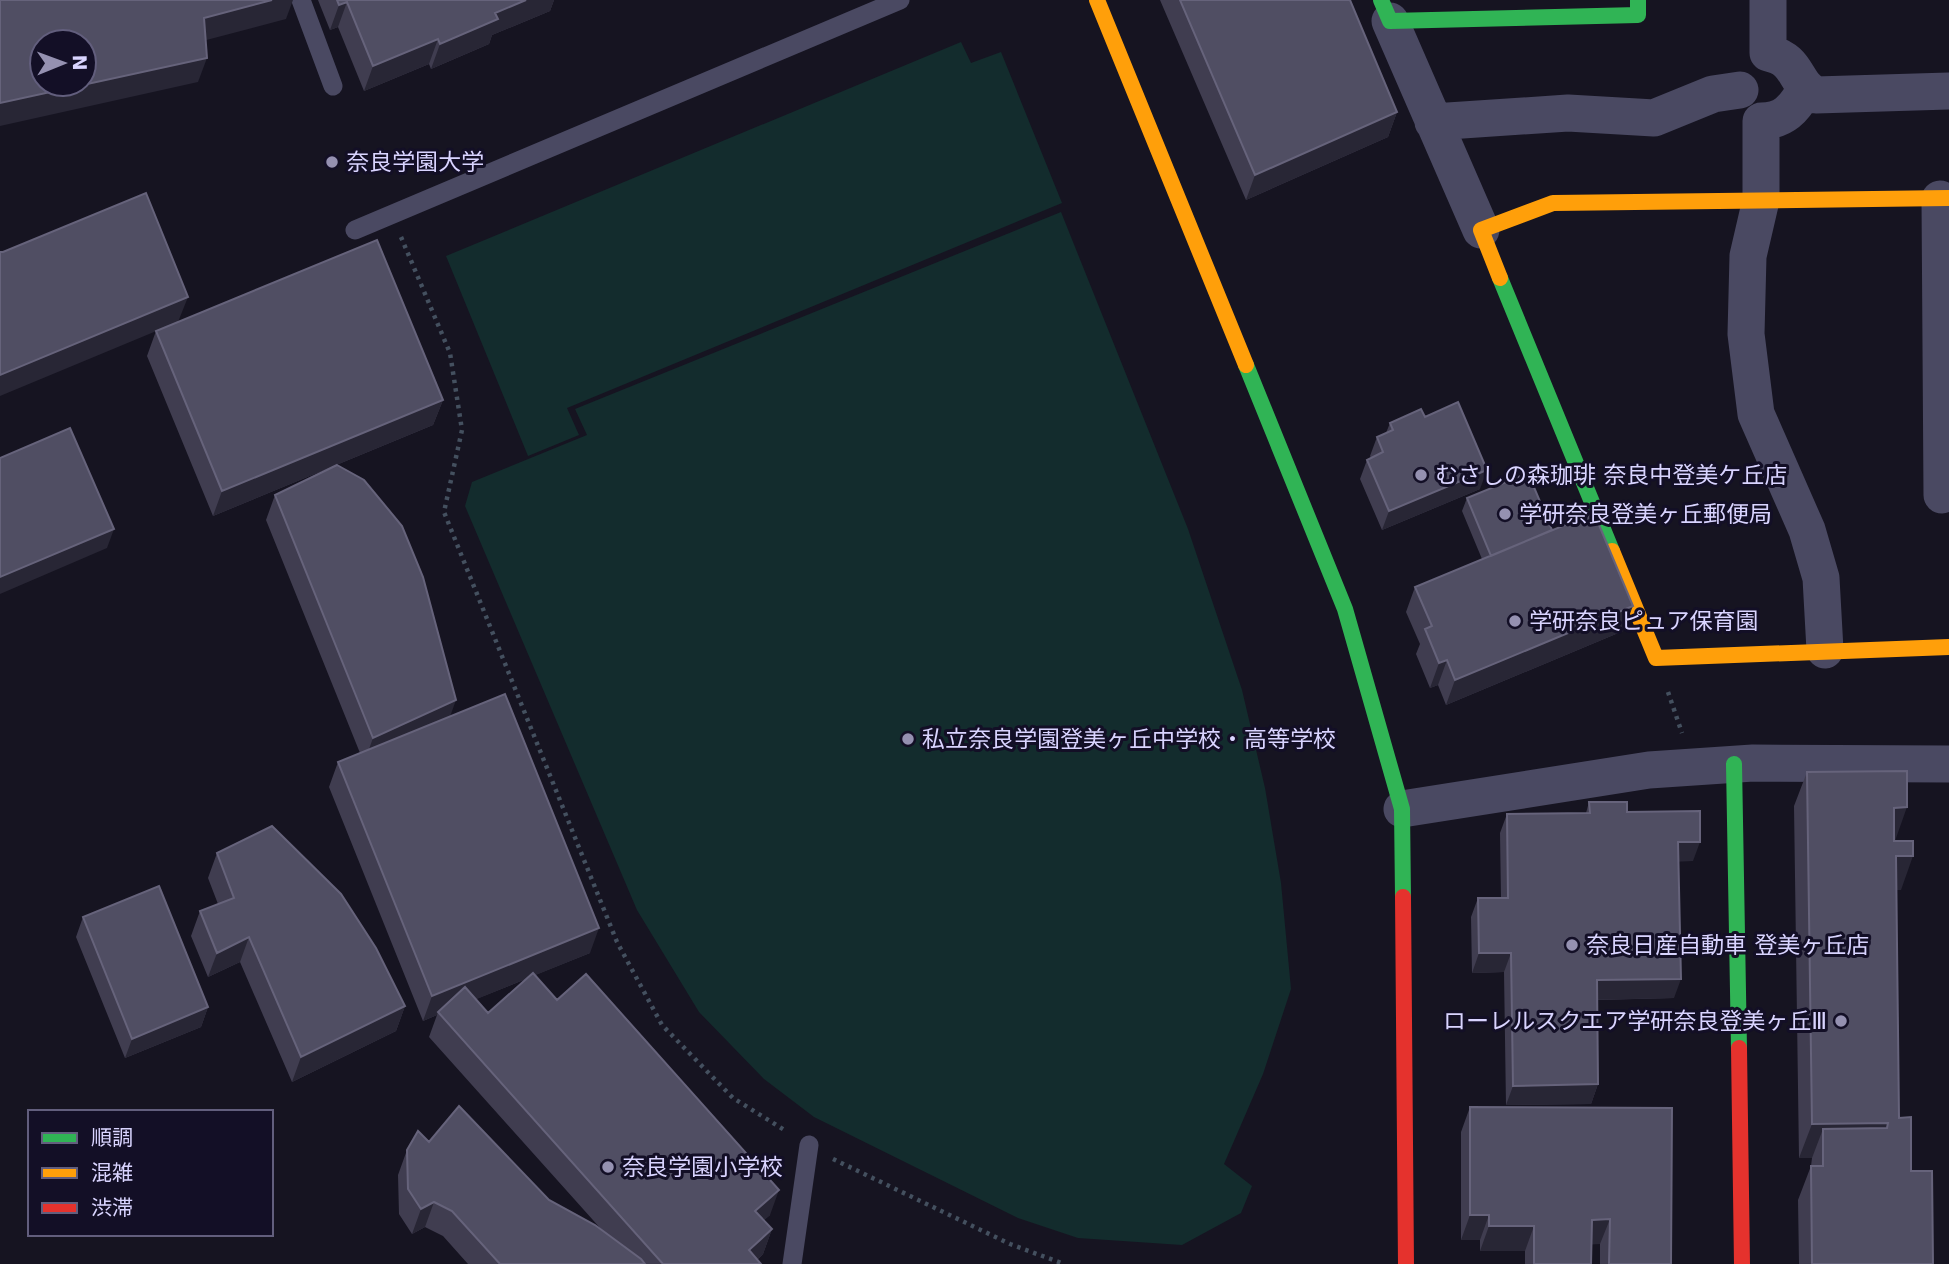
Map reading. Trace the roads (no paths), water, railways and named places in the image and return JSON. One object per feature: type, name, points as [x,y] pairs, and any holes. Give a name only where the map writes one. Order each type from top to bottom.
[{"type":"street","points":[[1097,0],[1345,608],[1402,809],[1406,1264]]},
{"type":"street","points":[[1638,0],[1638,15],[1386,10],[1481,230],[1656,658],[1949,647]]},
{"type":"street","points":[[1768,0],[1768,53]]},
{"type":"street","points":[[1805,90],[1795,107],[1777,121],[1760,121],[1747,111],[1740,90],[1743,70],[1751,60],[1768,53],[1783,56],[1796,68],[1805,90],[1816,94],[1949,91]]},
{"type":"street","points":[[1433,122],[1568,113],[1654,118],[1713,94],[1740,90]]},
{"type":"street","points":[[1760,121],[1761,200],[1748,256],[1746,334],[1756,414],[1807,530],[1821,578],[1825,650]]},
{"type":"street","points":[[1481,230],[1553,203],[1945,198],[1942,495]]},
{"type":"street","points":[[1402,809],[1649,770],[1734,764],[1949,764]]},
{"type":"street","points":[[1734,764],[1742,1264]]},
{"type":"lane","points":[[301,0],[333,86]]},
{"type":"lane","points":[[355,230],[900,0]]},
{"type":"lane","points":[[792,1264],[809,1145]]},
{"type":"place","name":"奈良学園大学","points":[[332,162]]},
{"type":"place","name":"むさしの森珈琲 奈良中登美ケ丘店","points":[[1421,475]]},
{"type":"place","name":"学研奈良登美ヶ丘郵便局","points":[[1505,514]]},
{"type":"place","name":"学研奈良ピュア保育園","points":[[1515,621]]},
{"type":"place","name":"私立奈良学園登美ヶ丘中学校・高等学校","points":[[908,739]]},
{"type":"place","name":"奈良日産自動車 登美ヶ丘店","points":[[1572,945]]},
{"type":"place","name":"ローレルスクエア学研奈良登美ヶ丘Ⅲ","points":[[1841,1021]]},
{"type":"place","name":"奈良学園小学校","points":[[608,1167]]}]
